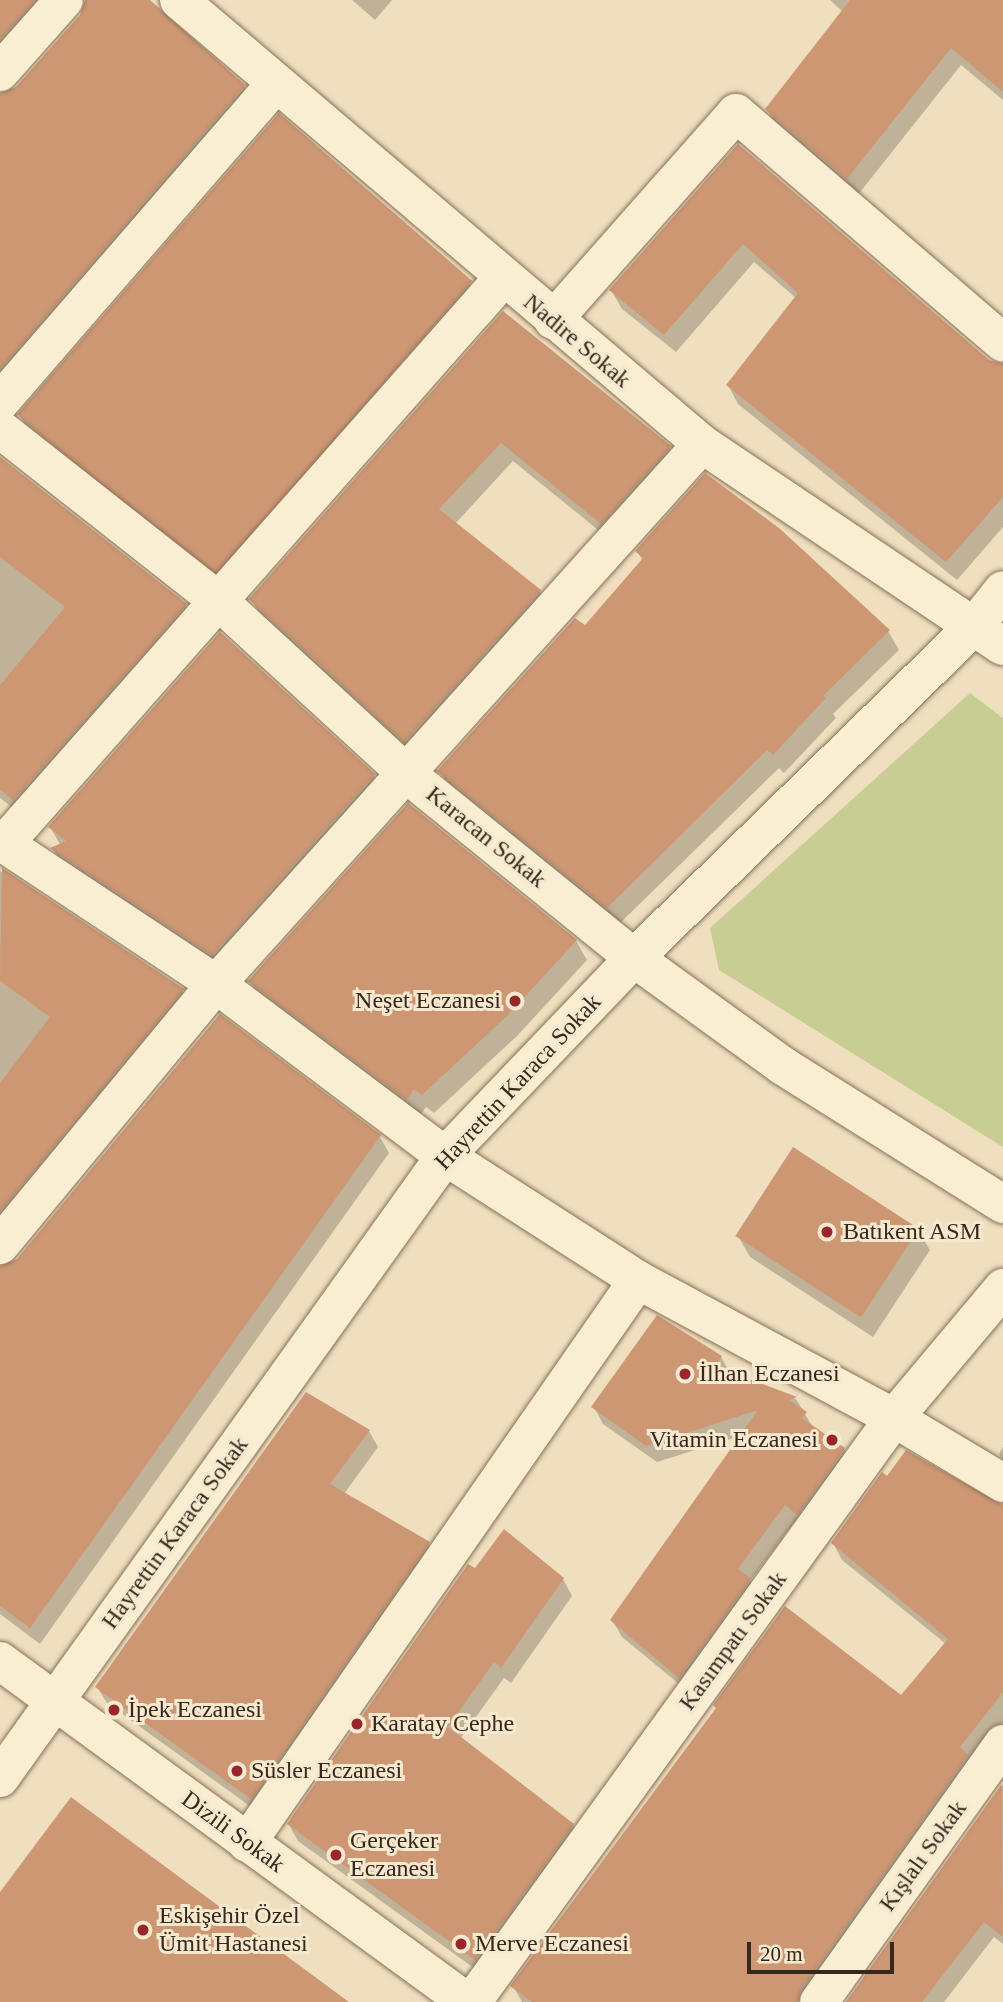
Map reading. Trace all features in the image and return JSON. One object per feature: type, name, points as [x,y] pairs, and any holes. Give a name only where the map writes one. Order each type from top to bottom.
[{"type":"street","points":[[0,72],[64,0]]},
{"type":"street","name":"Nadire Sokak","points":[[179,0],[503,278],[702,444],[989,635]]},
{"type":"street","points":[[0,402],[276,83]]},
{"type":"street","points":[[553,320],[736,113],[1003,343]]},
{"type":"street","points":[[503,278],[221,603],[2,842],[216,984],[445,1156],[638,1280],[894,1418],[1003,1483]]},
{"type":"street","name":"Karacan Sokak","points":[[0,429],[221,603],[408,775],[634,958],[783,1066],[1003,1204]]},
{"type":"street","points":[[0,1245],[216,984],[408,775],[702,444]]},
{"type":"street","name":"Hayrettin Karaca Sokak","points":[[0,1778],[445,1156],[634,958],[989,635],[1003,590]]},
{"type":"street","points":[[247,1843],[638,1280]]},
{"type":"street","name":"Kasımpatı Sokak","points":[[470,2002],[894,1418],[1003,1288]]},
{"type":"street","name":"Dizili Sokak","points":[[0,1661],[54,1703],[470,2002]]},
{"type":"street","name":"Kışlalı Sokak","points":[[819,2002],[1003,1744]]},
{"type":"green space","points":[[970,693],[1003,718],[1003,1147],[719,970],[710,928]]},
{"type":"building","points":[[0,0],[35,0],[0,39]]},
{"type":"building","points":[[85,0],[150,0],[245,85],[0,369],[0,93],[16,87],[80,15]]},
{"type":"building","points":[[850,0],[1003,0],[1003,92],[951,48],[847,179],[765,109]]},
{"type":"building","points":[[279,113],[472,281],[210,582],[17,414]]},
{"type":"building","points":[[738,144],[989,360],[1003,364],[1003,497],[946,562],[726,385],[798,293],[743,244],[664,335],[609,290]]},
{"type":"building","points":[[503,311],[671,446],[601,524],[501,443],[439,509],[541,590],[404,742],[249,599]]},
{"type":"building","points":[[0,457],[187,604],[13,800],[0,790],[0,685],[65,607],[0,557]]},
{"type":"building","points":[[705,473],[779,528],[890,630],[823,696],[826,698],[773,755],[767,750],[607,908],[437,771],[575,618],[585,625],[643,558],[635,551]]},
{"type":"building","points":[[220,632],[375,774],[212,955],[50,848],[66,841],[48,827]]},
{"type":"building","points":[[408,803],[577,940],[508,1015],[422,1095],[414,1089],[407,1100],[248,981]]},
{"type":"building","points":[[2,868],[184,989],[0,1211],[0,1083],[50,1017],[0,981]]},
{"type":"building","points":[[220,1014],[381,1135],[30,1628],[0,1606],[0,1266],[17,1259]]},
{"type":"building","name":"Batıkent ASM","points":[[793,1147],[919,1229],[861,1318],[735,1236]]},
{"type":"building","points":[[657,1315],[722,1356],[715,1366],[797,1397],[789,1400],[807,1412],[802,1418],[845,1448],[797,1515],[785,1505],[738,1569],[751,1579],[679,1678],[610,1620],[758,1410],[646,1446],[591,1407]]},
{"type":"building","points":[[306,1392],[370,1430],[330,1484],[430,1542],[251,1799],[95,1687]]},
{"type":"building","points":[[906,1450],[1003,1505],[1003,1692],[960,1747],[968,1755],[801,1989],[797,2002],[532,2002],[510,1986],[716,1708],[713,1705],[785,1606],[901,1695],[948,1639],[831,1543],[882,1472],[887,1476]]},
{"type":"building","points":[[504,1529],[564,1578],[501,1668],[494,1662],[448,1727],[574,1824],[475,1960],[287,1824],[468,1564],[475,1568]]},
{"type":"building","points":[[1002,1784],[1003,1937],[984,1922],[922,2002],[846,2002]]},
{"type":"building","name":"Eskişehir Özel Ümit Hastanesi","points":[[71,1797],[349,2002],[0,2002],[0,1892]]},
{"type":"place","name":"Neşet Eczanesi","points":[[515,1001]]},
{"type":"place","name":"Batıkent ASM","points":[[827,1232]]},
{"type":"place","name":"İlhan Eczanesi","points":[[685,1374]]},
{"type":"place","name":"Vitamin Eczanesi","points":[[832,1440]]},
{"type":"place","name":"İpek Eczanesi","points":[[114,1710]]},
{"type":"place","name":"Karatay Cephe","points":[[357,1724]]},
{"type":"place","name":"Süsler Eczanesi","points":[[237,1771]]},
{"type":"place","name":"Gerçeker Eczanesi","points":[[336,1855]]},
{"type":"place","name":"Eskişehir Özel Ümit Hastanesi","points":[[143,1930]]},
{"type":"place","name":"Merve Eczanesi","points":[[461,1944]]}]
